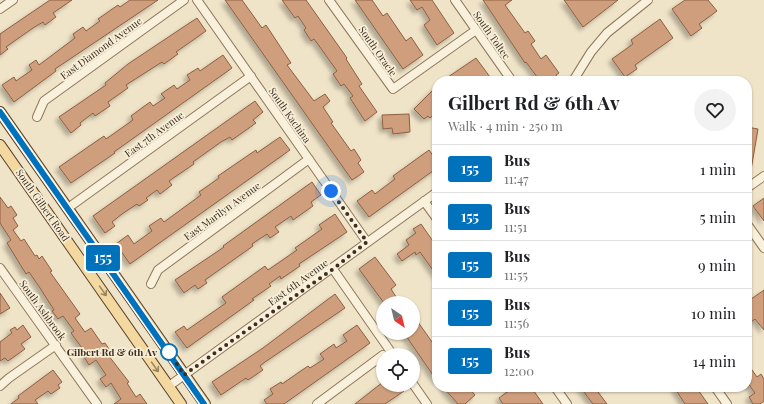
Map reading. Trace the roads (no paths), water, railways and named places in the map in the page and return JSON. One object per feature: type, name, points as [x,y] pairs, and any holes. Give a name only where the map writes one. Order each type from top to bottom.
[{"type":"main road","name":"South Gilbert Road","points":[[0,112],[204,404]]},
{"type":"main road","name":"South Gilbert Road","points":[[0,145],[181,404]]},
{"type":"street","points":[[0,10],[13,0]]},
{"type":"street","name":"East Diamond Avenue","points":[[37,117],[44,101],[184,0]]},
{"type":"street","name":"South Kachina","points":[[197,0],[367,242]]},
{"type":"street","name":"South Oracle","points":[[329,0],[393,90],[476,30]]},
{"type":"street","name":"South Toltec","points":[[455,0],[508,76]]},
{"type":"street","points":[[576,76],[591,52],[607,33],[648,0]]},
{"type":"street","name":"East 7th Avenue","points":[[68,208],[251,76]]},
{"type":"street","name":"East Marilyn Avenue","points":[[151,284],[158,270],[309,159]]},
{"type":"street","points":[[752,184],[764,176]]},
{"type":"street","name":"East 6th Avenue","points":[[169,386],[333,269],[367,242],[432,195]]},
{"type":"street","points":[[424,201],[432,212]]},
{"type":"street","points":[[752,231],[764,248]]},
{"type":"street","name":"South Ashbrook","points":[[0,269],[97,404]]},
{"type":"street","points":[[333,269],[383,348]]},
{"type":"street","points":[[0,386],[8,378],[56,345]]},
{"type":"street","points":[[317,404],[376,362]]},
{"type":"street","points":[[419,392],[427,404]]},
{"type":"street","points":[[559,392],[567,404]]},
{"type":"street","points":[[719,392],[727,404]]},
{"type":"place","name":"Gilbert Rd & 6th Av","points":[[169,352]]}]
